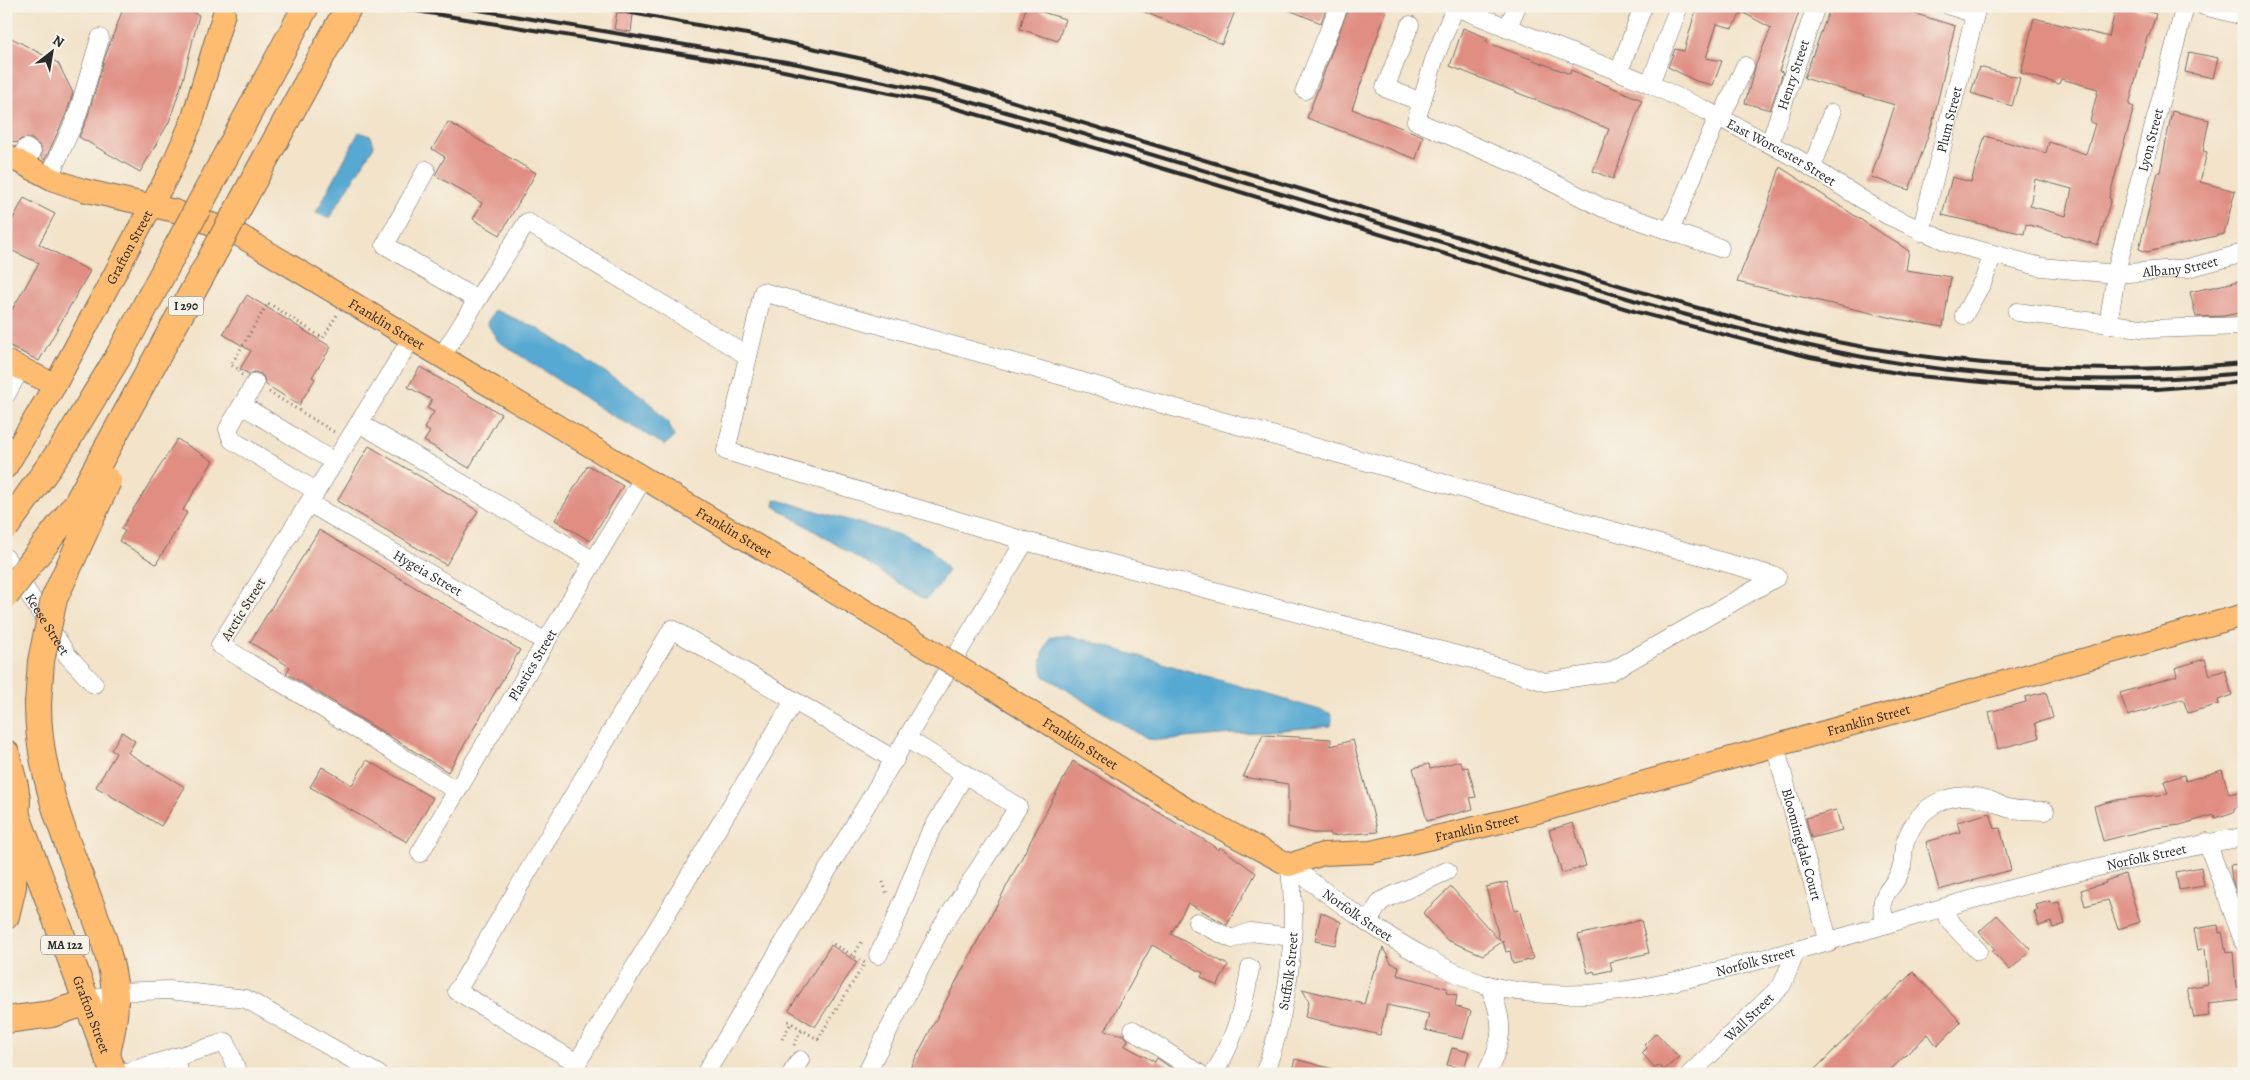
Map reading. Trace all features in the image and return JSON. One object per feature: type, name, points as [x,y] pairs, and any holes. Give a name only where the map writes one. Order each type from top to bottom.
[{"type":"highway","name":"I 290","points":[[6,527],[65,444],[113,365],[306,6]]},
{"type":"highway","name":"I 290","points":[[7,595],[77,503],[349,6]]},
{"type":"highway","points":[[294,106],[360,6]]},
{"type":"highway","points":[[114,1067],[115,992],[97,920],[53,803],[41,747],[38,704],[42,661],[49,619],[59,584],[129,435],[180,316]]},
{"type":"highway","name":"Grafton Street","points":[[6,753],[15,786],[11,809],[114,1067]]},
{"type":"highway","points":[[6,916],[13,887],[11,809]]},
{"type":"highway","points":[[6,1020],[52,1014],[87,1002]]},
{"type":"main road","name":"Grafton Street","points":[[6,467],[55,385],[153,205],[192,121],[224,13]]},
{"type":"main road","name":"Franklin Street","points":[[19,156],[49,177],[83,190],[175,211],[234,232],[927,648],[1190,811],[1289,865],[1323,854],[1371,852],[1457,833],[2244,614]]},
{"type":"main road","points":[[14,364],[55,385]]},
{"type":"street","points":[[1305,90],[1339,6]]},
{"type":"street","points":[[1507,29],[1517,6]]},
{"type":"street","points":[[1619,72],[1643,6]]},
{"type":"street","points":[[1650,84],[1679,6]]},
{"type":"street","name":"Henry Street","points":[[1770,143],[1816,6]]},
{"type":"street","points":[[1950,6],[1976,10]]},
{"type":"street","name":"Lyon Street","points":[[2108,324],[2116,274],[2185,6]]},
{"type":"street","points":[[2204,6],[2244,16]]},
{"type":"street","points":[[1454,7],[1434,60],[1416,120],[1518,165],[1603,208],[1720,248]]},
{"type":"street","name":"East Worcester Street","points":[[1454,7],[1650,84],[1720,117],[1770,143],[1887,215],[1921,232],[1948,242],[2042,267],[2116,274]]},
{"type":"street","name":"Plum Street","points":[[1921,232],[1976,10]]},
{"type":"street","points":[[1410,25],[1386,88],[1422,102]]},
{"type":"street","points":[[49,177],[77,116],[100,38]]},
{"type":"street","points":[[1670,231],[1720,117],[1745,66]]},
{"type":"street","points":[[1812,168],[1832,113]]},
{"type":"street","points":[[426,170],[384,245],[477,300]]},
{"type":"street","points":[[442,356],[527,222],[748,356]]},
{"type":"street","name":"Albany Street","points":[[2116,274],[2188,268],[2244,253]]},
{"type":"street","points":[[1964,315],[1983,281],[1993,255]]},
{"type":"street","points":[[763,292],[1777,577],[1610,672],[1545,682],[1472,659],[1025,541],[726,451],[763,292]]},
{"type":"street","points":[[2018,312],[2148,329],[2244,326]]},
{"type":"street","name":"Arctic Street","points":[[412,338],[220,645],[457,791]]},
{"type":"street","points":[[6,395],[14,364]]},
{"type":"street","points":[[255,384],[242,405],[334,462]]},
{"type":"street","name":"Hygeia Street","points":[[242,405],[228,429],[232,440],[312,497],[546,642]]},
{"type":"street","points":[[359,423],[594,561]]},
{"type":"street","name":"Plastics Street","points":[[420,853],[644,477]]},
{"type":"street","points":[[705,1074],[1025,541]]},
{"type":"street","name":"Keese Street","points":[[6,558],[66,655],[94,684]]},
{"type":"street","points":[[794,701],[577,1063],[457,991],[672,629],[895,760]]},
{"type":"street","points":[[866,1074],[941,928],[1018,807],[907,739]]},
{"type":"street","name":"Bloomingdale Court","points":[[1775,746],[1829,943]]},
{"type":"street","points":[[878,954],[894,926],[929,836],[964,774]]},
{"type":"street","points":[[1886,924],[1881,912],[1882,899],[1888,888],[1898,878],[1906,839],[1926,810],[1941,800],[1967,796],[1990,800],[2007,808],[2045,811]]},
{"type":"street","name":"Norfolk Street","points":[[1289,865],[1367,923],[1447,969],[1489,985],[1518,991],[1579,995],[1638,990],[1686,980],[1829,943],[1886,924],[2072,872],[2207,842],[2244,837]]},
{"type":"street","points":[[2207,842],[2244,943]]},
{"type":"street","name":"Suffolk Street","points":[[1264,1074],[1280,1021],[1292,937],[1293,888],[1289,865]]},
{"type":"street","points":[[1367,923],[1381,901],[1447,871]]},
{"type":"street","points":[[1943,909],[1953,925],[1978,951]]},
{"type":"street","points":[[1197,922],[1232,939],[1250,932],[1292,937]]},
{"type":"street","name":"Wall Street","points":[[1690,1074],[1782,984],[1796,951]]},
{"type":"street","points":[[1214,1074],[1229,1049],[1248,987],[1250,968]]},
{"type":"street","points":[[1486,1074],[1497,1052],[1502,1023],[1497,1002],[1489,985]]},
{"type":"street","points":[[87,1002],[115,992],[169,990],[246,999],[378,1074]]},
{"type":"street","points":[[1134,1030],[1200,1074]]},
{"type":"street","points":[[114,1067],[177,1066],[226,1042],[238,1074]]},
{"type":"path","points":[[337,433],[255,384],[238,373],[240,370],[231,365],[268,303],[323,338],[338,312]]},
{"type":"path","points":[[853,956],[863,940]]},
{"type":"path","points":[[782,1039],[789,1022],[820,1040],[865,963],[830,942]]},
{"type":"path","points":[[795,1060],[802,1030]]},
{"type":"water","points":[[359,132],[371,136],[374,146],[329,218],[316,213]]},
{"type":"water","points":[[495,310],[537,328],[645,398],[669,424],[674,437],[665,445],[605,411],[498,341],[487,323]]},
{"type":"water","points":[[775,499],[900,535],[930,548],[948,570],[937,588],[926,600],[774,506]]},
{"type":"water","points":[[1068,635],[1330,713],[1332,719],[1331,726],[1159,740],[1147,739],[1044,676],[1042,661],[1050,637]]},
{"type":"building","points":[[124,6],[175,6],[199,15],[183,80],[169,122],[140,172],[79,137],[87,119],[105,57]]},
{"type":"building","points":[[618,6],[634,6],[631,32],[614,29]]},
{"type":"building","points":[[1130,6],[1237,6],[1222,44]]},
{"type":"building","points":[[1279,6],[1327,6],[1321,23]]},
{"type":"building","points":[[1349,6],[1388,6],[1352,109],[1423,136],[1416,159],[1307,118]]},
{"type":"building","points":[[1697,6],[1801,6],[1779,71],[1783,72],[1770,110],[1745,103],[1756,64],[1771,28],[1742,12],[1732,28],[1717,24],[1706,58],[1722,61],[1713,85],[1696,81],[1668,67],[1675,49],[1684,51]]},
{"type":"building","points":[[1831,6],[1890,6],[1955,26],[1933,121],[1909,190],[1871,177],[1895,105],[1804,78]]},
{"type":"building","points":[[2116,6],[2128,6],[2156,14],[2149,36],[2147,36],[2129,105],[2134,107],[2098,245],[2026,224],[2024,234],[1942,215],[1952,177],[1971,182],[1985,136],[2046,153],[2049,142],[2086,154],[2095,124],[2090,122],[2098,89],[2061,79],[2059,84],[2021,73],[2034,18],[2109,37]],"holes":[[[2035,179],[2072,189],[2066,216],[2030,206]]]},
{"type":"building","points":[[1026,7],[1065,19],[1058,41],[1020,29]]},
{"type":"building","points":[[1463,28],[1488,38],[1486,42],[1570,74],[1571,70],[1642,100],[1613,179],[1593,171],[1609,129],[1450,66]]},
{"type":"building","points":[[6,35],[58,63],[73,93],[67,112],[45,160],[41,157],[41,147],[32,139],[21,139],[16,143],[6,138]]},
{"type":"building","points":[[2189,52],[2218,58],[2213,78],[2185,72]]},
{"type":"building","points":[[1979,67],[2020,78],[2012,106],[1971,93]]},
{"type":"building","points":[[2172,111],[2209,120],[2203,151],[2207,152],[2200,182],[2235,191],[2224,234],[2147,252],[2139,249],[2158,172],[2160,172]]},
{"type":"building","points":[[448,122],[536,173],[500,235],[473,219],[482,203],[435,175],[445,157],[432,149]]},
{"type":"building","points":[[1780,167],[1909,251],[1906,270],[1951,277],[1943,327],[1897,319],[1737,282],[1767,208]]},
{"type":"building","points":[[24,198],[55,214],[39,244],[90,271],[39,361],[6,344],[6,320],[39,263],[6,248],[6,232]]},
{"type":"building","points":[[2244,280],[2244,312],[2224,316],[2196,317],[2190,292]]},
{"type":"building","points":[[247,295],[331,347],[312,377],[315,379],[299,405],[265,384],[261,374],[255,372],[249,374],[240,369],[251,351],[223,334]]},
{"type":"building","points":[[420,367],[501,414],[469,468],[424,441],[430,432],[424,428],[434,412],[427,408],[432,400],[408,387]]},
{"type":"building","points":[[177,439],[213,461],[183,510],[187,513],[156,564],[119,541],[125,531],[121,529]]},
{"type":"building","points":[[369,446],[478,511],[446,565],[337,501]]},
{"type":"building","points":[[588,465],[623,486],[590,541],[555,520]]},
{"type":"building","points":[[319,530],[520,650],[448,772],[286,673],[290,667],[250,642]]},
{"type":"building","points":[[2205,659],[2210,675],[2225,670],[2232,695],[2218,700],[2219,704],[2188,713],[2183,699],[2128,716],[2120,693],[2177,676],[2175,668]]},
{"type":"building","points":[[2046,692],[2053,718],[2035,723],[2039,738],[1998,749],[1989,712],[2026,702],[2025,697]]},
{"type":"building","points":[[122,732],[135,741],[128,753],[185,787],[161,826],[96,787],[116,753],[111,750]]},
{"type":"building","points":[[1263,735],[1331,739],[1331,746],[1353,740],[1378,832],[1330,836],[1330,833],[1313,833],[1288,827],[1288,784],[1243,777]]},
{"type":"building","points":[[367,760],[433,798],[407,842],[310,787],[322,767],[352,785]]},
{"type":"building","points":[[1073,761],[1219,850],[1220,847],[1256,873],[1227,925],[1188,903],[1171,934],[1228,965],[1217,986],[1201,977],[1203,973],[1152,945],[1105,1031],[1124,1035],[1128,1040],[1125,1046],[1155,1062],[1157,1058],[1180,1074],[907,1074]]},
{"type":"building","points":[[1460,761],[1463,768],[1468,767],[1476,797],[1470,798],[1473,809],[1427,821],[1413,768],[1429,764],[1430,769]]},
{"type":"building","points":[[2222,770],[2229,794],[2244,791],[2244,806],[2234,808],[2234,812],[2215,818],[2214,815],[2180,825],[2154,828],[2103,841],[2094,806],[2116,800],[2168,794],[2164,781],[2184,775],[2186,781]]},
{"type":"building","points":[[1836,810],[1842,830],[1811,838],[1806,818]]},
{"type":"building","points":[[1990,813],[1995,829],[2000,828],[2011,870],[1939,890],[1926,842],[1960,832],[1957,822]]},
{"type":"building","points":[[1573,823],[1586,866],[1562,873],[1549,830]]},
{"type":"building","points":[[2244,863],[2244,903],[2241,903],[2232,880],[2230,865]]},
{"type":"building","points":[[2201,867],[2204,886],[2179,890],[2176,872]]},
{"type":"building","points":[[2125,874],[2140,922],[2118,929],[2108,900],[2085,906],[2081,890],[2106,883],[2105,881]]},
{"type":"building","points":[[1507,882],[1515,911],[1519,909],[1533,959],[1513,964],[1510,951],[1506,952],[1503,941],[1483,955],[1447,940],[1423,913],[1451,887],[1500,941],[1486,887]]},
{"type":"building","points":[[2050,901],[2050,904],[2059,902],[2065,924],[2053,928],[2051,922],[2039,926],[2034,911],[2038,910],[2036,905]]},
{"type":"building","points":[[1321,912],[1341,922],[1335,945],[1315,941]]},
{"type":"building","points":[[1997,915],[2031,950],[2010,970],[1992,952],[1995,949],[1979,932]]},
{"type":"building","points":[[1641,920],[1649,953],[1610,962],[1612,970],[1595,974],[1594,971],[1588,973],[1578,935]]},
{"type":"building","points":[[2218,925],[2219,933],[2222,932],[2226,953],[2233,952],[2236,987],[2244,986],[2244,1000],[2208,1004],[2210,1016],[2194,1018],[2187,988],[2208,984],[2205,948],[2198,950],[2194,929]]},
{"type":"building","points":[[831,945],[857,962],[815,1027],[789,1010]]},
{"type":"building","points":[[1383,948],[1391,963],[1399,966],[1397,975],[1447,988],[1446,993],[1457,995],[1455,1006],[1471,1011],[1463,1039],[1425,1030],[1429,1014],[1387,1005],[1380,1035],[1305,1017],[1309,1001],[1302,989],[1364,1004]]},
{"type":"building","points":[[1913,972],[1961,1022],[1937,1046],[1928,1034],[1886,1074],[1810,1074]]},
{"type":"building","points":[[1656,1033],[1679,1057],[1664,1070],[1658,1065],[1655,1068],[1642,1053],[1647,1048],[1644,1045]]},
{"type":"building","points":[[1452,1048],[1469,1052],[1464,1069],[1447,1065]]},
{"type":"building","points":[[1295,1059],[1333,1069],[1332,1074],[1291,1074]]},
{"type":"railway","points":[[386,6],[774,69],[933,102],[1095,148],[1637,312],[1810,357],[1908,375],[2035,387],[2157,389],[2244,382]]},
{"type":"railway","points":[[455,6],[798,64],[942,94],[1080,133],[1640,302],[1751,332],[1863,357],[1958,371],[2053,378],[2149,379],[2244,373]]},
{"type":"railway","points":[[593,6],[747,34],[863,59],[975,90],[1635,290],[1813,337],[1919,356],[2027,366],[2136,369],[2244,363]]}]
